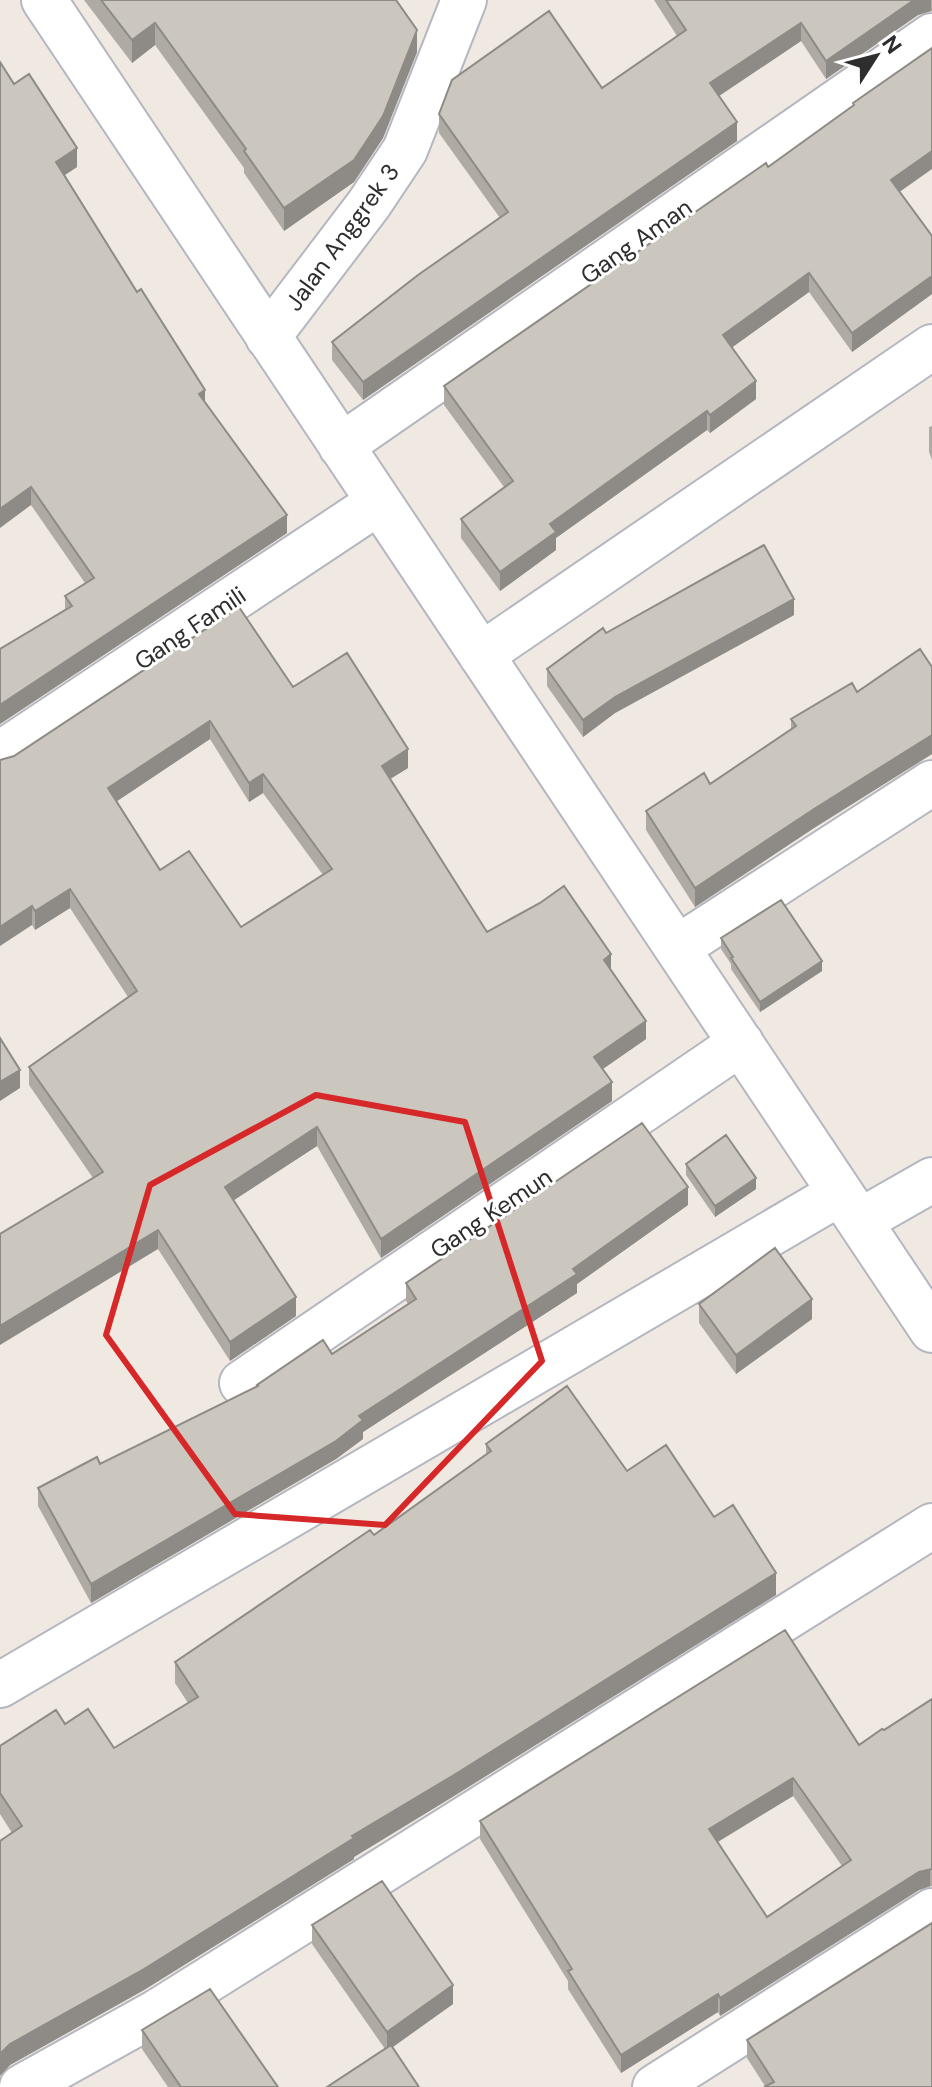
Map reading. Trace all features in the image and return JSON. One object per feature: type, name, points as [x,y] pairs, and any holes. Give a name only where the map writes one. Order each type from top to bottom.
[{"type":"street","points":[[44,0],[932,1330]]},
{"type":"street","name":"Jalan Anggrek 3","points":[[268,337],[369,204],[405,150],[464,0]]},
{"type":"street","name":"Gang Aman","points":[[341,446],[932,36]]},
{"type":"street","points":[[481,655],[932,347]]},
{"type":"street","name":"Gang Famili","points":[[0,754],[379,502]]},
{"type":"street","points":[[677,948],[932,783]]},
{"type":"street","name":"Gang Kemun","points":[[242,1383],[741,1043]]},
{"type":"street","points":[[0,1685],[850,1207],[932,1180]]},
{"type":"street","points":[[22,2087],[157,2012],[932,1526]]},
{"type":"street","points":[[655,2087],[932,1911]]},
{"type":"highlighted area","points":[[316,1095],[465,1122],[542,1361],[385,1525],[235,1514],[106,1335],[150,1185]]},
{"type":"building","points":[[101,0],[396,0],[417,30],[383,116],[354,160],[284,208],[244,151],[246,149],[155,23],[132,40]]},
{"type":"building","points":[[666,0],[914,0],[826,61],[801,23],[710,83],[737,122],[363,382],[332,342],[418,275],[508,212],[439,114],[452,80],[549,11],[602,88],[686,30]]},
{"type":"building","points":[[932,48],[932,151],[891,180],[932,236],[932,276],[852,333],[809,273],[723,335],[756,381],[710,415],[707,411],[550,524],[556,532],[500,572],[461,519],[513,481],[444,386],[766,163],[768,167]]},
{"type":"building","points":[[0,62],[14,84],[29,74],[77,148],[56,162],[137,292],[141,289],[205,390],[199,394],[287,515],[0,705],[0,649],[72,606],[65,596],[94,578],[31,487],[0,509]]},
{"type":"building","points":[[764,545],[794,599],[615,697],[583,720],[547,669],[603,628],[606,633]]},
{"type":"building","points":[[239,607],[293,687],[347,653],[408,749],[382,766],[487,932],[564,886],[611,954],[604,960],[646,1021],[594,1057],[612,1082],[381,1239],[317,1127],[225,1187],[296,1297],[230,1342],[158,1230],[0,1326],[0,1234],[103,1172],[29,1067],[137,991],[70,889],[35,911],[32,906],[0,927],[0,760],[14,756]],"holes":[[[210,721],[249,783],[263,774],[332,869],[241,927],[189,851],[160,870],[108,788]]]},
{"type":"building","points":[[920,649],[932,667],[932,735],[695,888],[646,811],[704,773],[710,784],[796,726],[791,719],[852,683],[857,692]]},
{"type":"building","points":[[781,900],[822,961],[760,1002],[721,938]]},
{"type":"building","points":[[0,1038],[20,1070],[0,1082]]},
{"type":"building","points":[[642,1123],[688,1187],[573,1269],[577,1274],[359,1416],[363,1420],[336,1441],[91,1584],[38,1488],[97,1457],[100,1464],[258,1386],[323,1340],[332,1354],[416,1299],[406,1283]]},
{"type":"building","points":[[726,1135],[756,1178],[715,1206],[686,1164]]},
{"type":"building","points":[[775,1248],[812,1299],[736,1355],[699,1304]]},
{"type":"building","points":[[567,1386],[627,1471],[666,1445],[714,1517],[733,1505],[776,1573],[144,1969],[10,2044],[0,2054],[0,1841],[22,1826],[0,1793],[0,1746],[56,1710],[65,1724],[88,1709],[114,1748],[198,1697],[175,1662],[370,1530],[374,1535],[491,1451],[486,1444]]},
{"type":"building","points":[[785,1630],[859,1745],[932,1699],[932,1869],[919,1872],[720,1998],[718,1994],[621,2055],[568,1971],[572,1969],[480,1821]],"holes":[[[793,1778],[851,1860],[767,1917],[709,1829]]]},
{"type":"building","points":[[382,1881],[453,1985],[387,2032],[312,1925]]},
{"type":"building","points":[[932,1923],[932,2087],[764,2087],[774,2082],[747,2040]]},
{"type":"building","points":[[210,1989],[278,2087],[181,2087],[142,2030]]},
{"type":"building","points":[[391,2045],[419,2087],[327,2087]]}]
